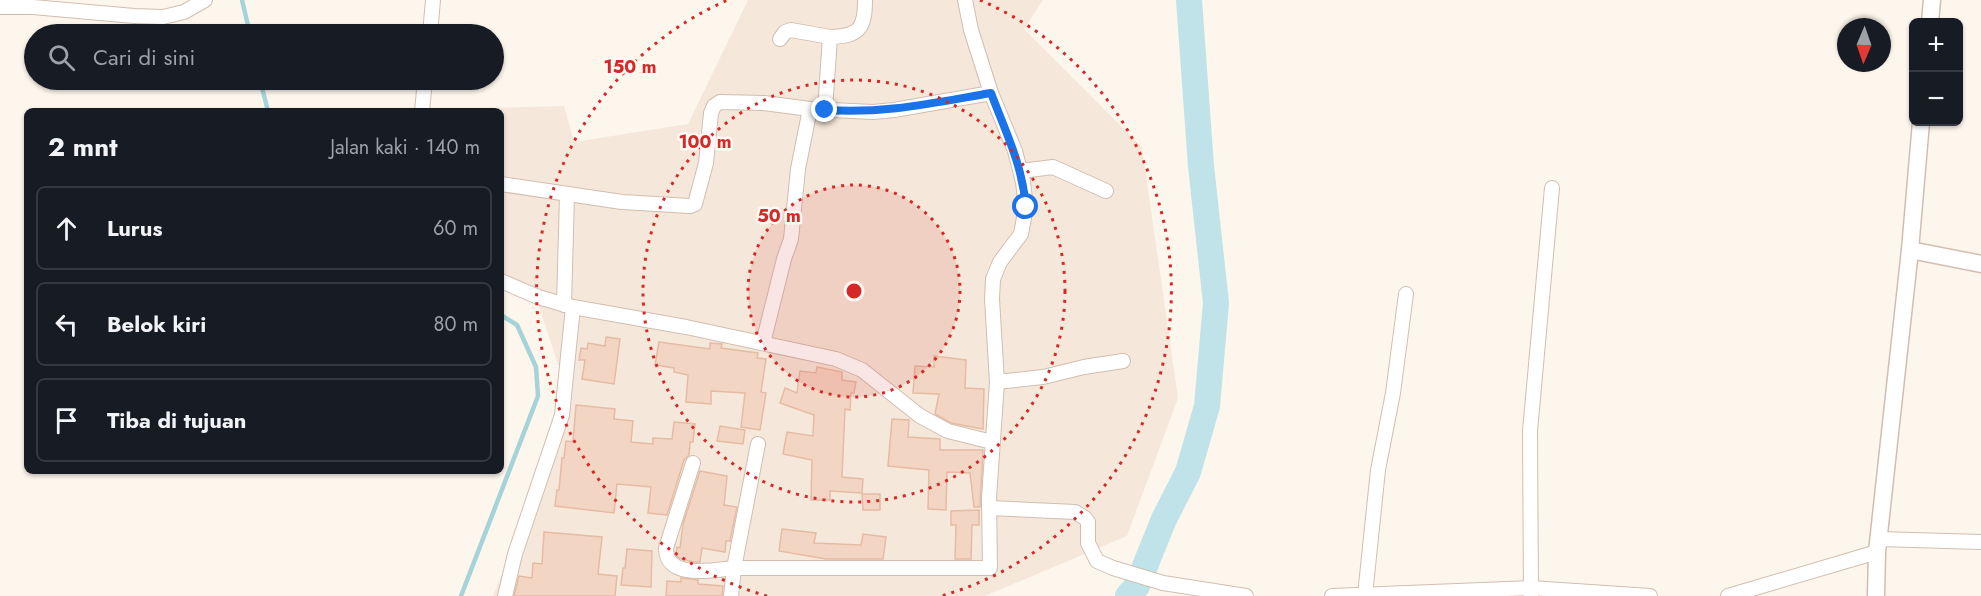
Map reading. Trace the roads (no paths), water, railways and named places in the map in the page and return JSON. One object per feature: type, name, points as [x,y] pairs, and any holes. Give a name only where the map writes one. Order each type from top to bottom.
[{"type":"street","points":[[0,7],[33,7],[134,16],[163,16],[184,12],[205,0]]},
{"type":"street","points":[[431,24],[433,0]]},
{"type":"street","points":[[780,39],[785,32],[791,30],[830,37],[849,35],[860,29],[864,18],[865,0]]},
{"type":"street","points":[[693,463],[667,543],[666,558],[670,564],[695,571],[734,568],[990,567],[989,508],[997,382],[993,279],[1000,262],[1021,234],[1026,207],[1021,171],[991,93],[971,30],[965,0]]},
{"type":"street","points":[[1930,18],[1932,0]]},
{"type":"street","points":[[825,110],[830,37]]},
{"type":"street","points":[[422,108],[424,90]]},
{"type":"street","points":[[504,184],[622,202],[690,206],[695,204],[702,181],[710,117],[712,109],[717,104],[725,102],[764,103],[854,112],[894,110],[991,93]]},
{"type":"street","points":[[763,343],[791,239],[797,178],[810,109]]},
{"type":"street","points":[[1876,596],[1878,545],[1910,249],[1921,126]]},
{"type":"street","points":[[1021,171],[1053,167],[1106,191]]},
{"type":"street","points":[[1531,592],[1530,431],[1552,188]]},
{"type":"street","points":[[505,596],[515,554],[562,415],[568,306],[567,195]]},
{"type":"street","points":[[1910,249],[1981,264]]},
{"type":"street","points":[[504,282],[538,297],[568,306],[608,312],[836,359],[862,370],[920,416],[948,431],[992,442]]},
{"type":"street","points":[[1365,595],[1378,470],[1393,393],[1406,294]]},
{"type":"street","points":[[997,382],[1042,377],[1123,361]]},
{"type":"street","points":[[732,596],[734,568],[758,444]]},
{"type":"street","points":[[989,508],[1075,512],[1086,518],[1088,522],[1088,543],[1097,561],[1163,583],[1175,591],[1246,596]]},
{"type":"street","points":[[1728,596],[1878,545],[1981,542]]},
{"type":"street","points":[[1332,596],[1531,592],[1642,596]]},
{"type":"waterway","points":[[242,0],[248,24]]},
{"type":"waterway","points":[[1128,596],[1137,586],[1164,519],[1188,472],[1207,406],[1216,303],[1201,166],[1189,0]]},
{"type":"waterway","points":[[263,90],[267,108]]},
{"type":"waterway","points":[[461,596],[538,396],[536,367],[517,325],[504,317]]}]
